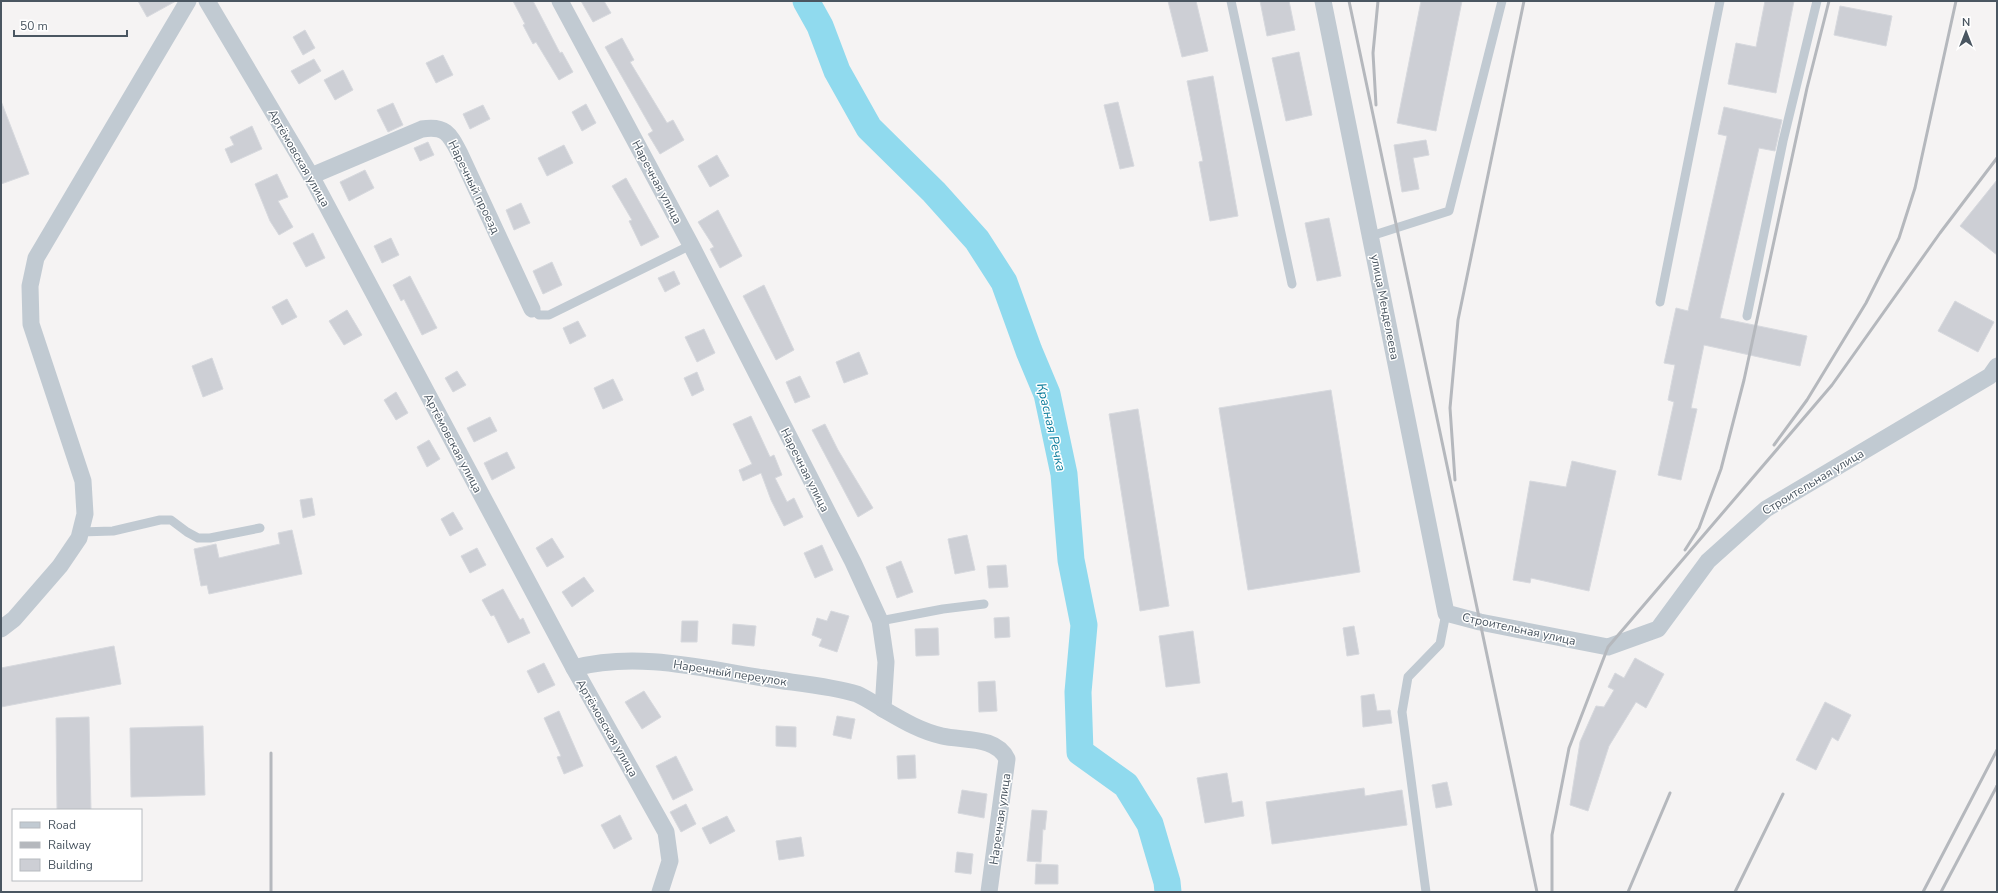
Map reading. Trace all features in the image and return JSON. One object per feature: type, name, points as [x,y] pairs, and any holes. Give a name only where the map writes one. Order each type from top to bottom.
[{"type":"street","points":[[1,629],[14,619],[60,566],[79,538],[85,514],[83,480],[31,324],[30,286],[36,258],[188,1]]},
{"type":"street","name":"Артёмовская улица","points":[[207,1],[311,176],[574,668],[666,832],[670,861],[660,892]]},
{"type":"street","name":"Наречная улица","points":[[560,1],[691,245],[852,562],[880,621],[886,662],[883,709],[908,724],[934,734],[988,742],[1003,751],[1007,759],[1007,774],[989,892]]},
{"type":"street","name":"улица Менделеева","points":[[1323,1],[1446,613]]},
{"type":"street","name":"Наречный проезд","points":[[311,176],[422,129],[434,127],[444,131],[451,137],[460,154],[532,309]]},
{"type":"street","name":"Строительная улица","points":[[1446,613],[1480,622],[1608,647],[1658,629],[1708,561],[1766,509],[1990,376],[1997,366]]},
{"type":"street","name":"Наречный переулок","points":[[574,668],[590,664],[624,661],[659,662],[857,694],[883,709]]},
{"type":"lane","points":[[1231,1],[1292,284]]},
{"type":"lane","points":[[1371,236],[1449,211],[1502,1]]},
{"type":"lane","points":[[1660,302],[1720,1]]},
{"type":"lane","points":[[1747,316],[1783,141],[1816,1]]},
{"type":"lane","points":[[532,309],[539,315],[549,315],[691,245]]},
{"type":"lane","points":[[80,532],[113,531],[160,520],[171,520],[198,538],[210,538],[260,528]]},
{"type":"lane","points":[[880,621],[936,610],[984,604]]},
{"type":"lane","points":[[1426,892],[1402,712],[1408,678],[1440,644],[1446,613]]},
{"type":"building","points":[[138,1],[176,1],[147,17]]},
{"type":"building","points":[[513,1],[533,1],[560,53],[562,52],[573,72],[559,80],[536,42],[533,44]]},
{"type":"building","points":[[581,1],[604,1],[611,13],[593,22]]},
{"type":"building","points":[[1168,1],[1196,1],[1208,51],[1182,57]]},
{"type":"building","points":[[1260,1],[1289,1],[1295,30],[1267,36]]},
{"type":"building","points":[[1421,1],[1462,1],[1436,131],[1397,123]]},
{"type":"building","points":[[1765,1],[1794,1],[1776,93],[1728,84],[1736,43],[1756,47]]},
{"type":"building","points":[[1840,6],[1892,16],[1886,46],[1834,35]]},
{"type":"building","points":[[305,30],[315,48],[303,55],[293,37]]},
{"type":"building","points":[[622,38],[634,60],[630,62],[667,123],[673,120],[684,140],[660,154],[648,134],[653,131],[605,47]]},
{"type":"building","points":[[1299,52],[1312,115],[1286,121],[1272,58]]},
{"type":"building","points":[[443,55],[453,75],[436,83],[426,63]]},
{"type":"building","points":[[314,59],[321,71],[299,84],[291,71]]},
{"type":"building","points":[[343,70],[353,90],[335,100],[324,80]]},
{"type":"building","points":[[1213,76],[1238,216],[1210,221],[1199,162],[1203,161],[1187,81]]},
{"type":"building","points":[[1,101],[29,174],[1,184]]},
{"type":"building","points":[[1118,102],[1134,166],[1120,169],[1104,105]]},
{"type":"building","points":[[393,103],[403,125],[388,132],[377,110]]},
{"type":"building","points":[[586,104],[596,123],[582,131],[572,112]]},
{"type":"building","points":[[483,105],[490,119],[470,129],[463,114]]},
{"type":"building","points":[[1724,107],[1782,120],[1775,151],[1759,148],[1720,318],[1807,336],[1800,366],[1704,345],[1691,408],[1697,409],[1681,480],[1658,475],[1674,402],[1668,400],[1675,365],[1664,363],[1676,308],[1688,311],[1727,136],[1718,134]]},
{"type":"building","points":[[252,126],[262,149],[231,163],[225,149],[234,145],[230,137]]},
{"type":"building","points":[[1426,140],[1429,155],[1413,158],[1419,189],[1402,192],[1394,145]]},
{"type":"building","points":[[428,142],[434,155],[420,161],[414,148]]},
{"type":"building","points":[[564,145],[573,163],[547,176],[538,158]]},
{"type":"building","points":[[717,155],[729,176],[710,187],[698,166]]},
{"type":"building","points":[[365,170],[374,188],[349,201],[340,182]]},
{"type":"building","points":[[277,174],[288,197],[278,201],[293,227],[279,235],[270,221],[255,184]]},
{"type":"building","points":[[626,178],[659,237],[641,246],[629,221],[632,220],[612,186]]},
{"type":"building","points":[[1997,180],[1997,255],[1960,226]]},
{"type":"building","points":[[521,203],[530,223],[514,230],[506,210]]},
{"type":"building","points":[[718,210],[742,256],[720,268],[710,249],[714,247],[698,222]]},
{"type":"building","points":[[1329,218],[1341,276],[1317,281],[1305,223]]},
{"type":"building","points":[[313,233],[325,258],[306,267],[293,243]]},
{"type":"building","points":[[391,238],[399,255],[382,263],[374,246]]},
{"type":"building","points":[[552,262],[562,285],[543,294],[533,271]]},
{"type":"building","points":[[674,271],[680,284],[665,292],[658,278]]},
{"type":"building","points":[[410,276],[437,328],[422,335],[404,299],[401,301],[393,285]]},
{"type":"building","points":[[764,285],[794,350],[776,360],[743,296]]},
{"type":"building","points":[[287,299],[297,317],[282,325],[272,307]]},
{"type":"building","points":[[1955,301],[1994,322],[1978,352],[1938,331]]},
{"type":"building","points":[[347,310],[362,335],[344,345],[329,321]]},
{"type":"building","points":[[578,321],[586,336],[570,344],[563,328]]},
{"type":"building","points":[[704,329],[715,353],[697,362],[685,337]]},
{"type":"building","points":[[859,352],[868,374],[844,383],[836,362]]},
{"type":"building","points":[[212,358],[223,389],[203,397],[192,366]]},
{"type":"building","points":[[457,371],[466,385],[453,392],[445,378]]},
{"type":"building","points":[[697,372],[704,390],[692,396],[684,378]]},
{"type":"building","points":[[800,376],[810,397],[795,403],[786,382]]},
{"type":"building","points":[[613,379],[623,400],[603,409],[594,388]]},
{"type":"building","points":[[1331,390],[1360,572],[1248,590],[1219,408]]},
{"type":"building","points":[[396,392],[408,413],[396,420],[384,400]]},
{"type":"building","points":[[1138,409],[1169,606],[1140,611],[1109,414]]},
{"type":"building","points":[[751,416],[770,457],[774,455],[782,475],[775,478],[787,502],[794,498],[803,517],[784,526],[771,500],[761,473],[743,481],[739,470],[752,464],[733,424]]},
{"type":"building","points":[[490,417],[497,431],[474,442],[467,428]]},
{"type":"building","points":[[825,424],[838,450],[873,508],[858,517],[812,430]]},
{"type":"building","points":[[429,440],[440,459],[427,467],[417,447]]},
{"type":"building","points":[[507,452],[515,468],[492,480],[484,463]]},
{"type":"building","points":[[1572,461],[1616,471],[1589,591],[1531,578],[1530,583],[1513,580],[1530,481],[1566,487]]},
{"type":"building","points":[[312,498],[315,515],[303,518],[300,500]]},
{"type":"building","points":[[453,512],[463,529],[450,536],[441,519]]},
{"type":"building","points":[[292,530],[302,574],[209,594],[207,585],[201,586],[194,549],[216,544],[219,558],[280,544],[278,533]]},
{"type":"building","points":[[967,535],[975,570],[955,574],[948,539]]},
{"type":"building","points":[[552,538],[564,557],[547,567],[536,548]]},
{"type":"building","points":[[822,545],[833,570],[815,578],[804,553]]},
{"type":"building","points":[[477,548],[486,565],[470,573],[461,556]]},
{"type":"building","points":[[901,561],[913,592],[897,598],[886,567]]},
{"type":"building","points":[[1006,565],[1008,587],[989,588],[987,566]]},
{"type":"building","points":[[584,577],[594,591],[572,607],[562,592]]},
{"type":"building","points":[[503,589],[520,620],[523,618],[530,633],[508,643],[494,615],[491,616],[482,600]]},
{"type":"building","points":[[831,611],[849,616],[837,652],[819,646],[822,639],[812,635],[817,618],[827,621]]},
{"type":"building","points":[[1009,617],[1010,637],[995,638],[994,618]]},
{"type":"building","points":[[682,621],[698,621],[697,642],[681,642]]},
{"type":"building","points":[[733,624],[756,626],[754,646],[732,644]]},
{"type":"building","points":[[1354,626],[1359,654],[1347,656],[1343,628]]},
{"type":"building","points":[[938,628],[939,655],[916,656],[915,629]]},
{"type":"building","points":[[1193,631],[1200,683],[1166,687],[1159,636]]},
{"type":"building","points":[[114,646],[121,684],[1,707],[1,668]]},
{"type":"building","points":[[1635,658],[1664,674],[1646,708],[1636,702],[1609,746],[1588,811],[1570,805],[1580,742],[1596,706],[1604,707],[1614,690],[1608,687],[1615,673],[1624,678]]},
{"type":"building","points":[[544,663],[555,685],[538,693],[527,671]]},
{"type":"building","points":[[995,681],[997,711],[979,712],[978,682]]},
{"type":"building","points":[[644,691],[661,717],[642,729],[625,702]]},
{"type":"building","points":[[1374,694],[1377,711],[1390,710],[1392,723],[1363,727],[1361,696]]},
{"type":"building","points":[[1825,702],[1851,715],[1838,741],[1832,737],[1816,770],[1796,760]]},
{"type":"building","points":[[559,711],[583,766],[564,774],[557,757],[561,756],[544,718]]},
{"type":"building","points":[[837,716],[855,719],[851,739],[833,735]]},
{"type":"building","points":[[89,717],[91,809],[57,809],[56,718]]},
{"type":"building","points":[[203,726],[205,795],[131,797],[130,728]]},
{"type":"building","points":[[776,726],[796,727],[796,747],[776,746]]},
{"type":"building","points":[[915,755],[916,778],[898,779],[897,756]]},
{"type":"building","points":[[676,756],[693,790],[673,800],[656,766]]},
{"type":"building","points":[[1227,773],[1232,803],[1242,801],[1244,816],[1205,823],[1197,778]]},
{"type":"building","points":[[1447,782],[1452,805],[1436,808],[1432,785]]},
{"type":"building","points":[[1364,788],[1365,796],[1402,790],[1407,825],[1272,844],[1266,802]]},
{"type":"building","points":[[962,790],[987,794],[984,818],[958,813]]},
{"type":"building","points":[[686,804],[696,824],[681,832],[670,812]]},
{"type":"building","points":[[1032,810],[1047,811],[1045,830],[1043,829],[1041,862],[1027,861]]},
{"type":"building","points":[[620,815],[632,839],[614,849],[601,825]]},
{"type":"building","points":[[727,816],[735,831],[710,844],[702,828]]},
{"type":"building","points":[[801,837],[804,856],[779,860],[776,841]]},
{"type":"building","points":[[957,852],[973,854],[971,874],[955,872]]},
{"type":"building","points":[[1036,864],[1058,865],[1058,884],[1035,884]]},
{"type":"waterway","name":"Красная Речка","points":[[806,1],[820,26],[837,71],[869,128],[934,192],[977,240],[1004,282],[1029,351],[1047,394],[1064,474],[1071,560],[1084,625],[1078,692],[1080,752],[1126,785],[1150,824],[1167,882],[1168,892]]},
{"type":"railway","points":[[1349,1],[1537,892]]},
{"type":"railway","points":[[1376,105],[1373,53],[1378,1]]},
{"type":"railway","points":[[1455,480],[1450,408],[1458,320],[1524,1]]},
{"type":"railway","points":[[1685,550],[1699,528],[1721,469],[1744,380],[1807,88],[1829,1]]},
{"type":"railway","points":[[1774,445],[1807,400],[1866,303],[1899,238],[1915,188],[1956,1]]},
{"type":"railway","points":[[1552,892],[1552,835],[1569,748],[1608,647],[1832,385],[1940,233],[1997,158]]},
{"type":"railway","points":[[1923,892],[1997,750]]},
{"type":"railway","points":[[271,753],[271,892]]},
{"type":"railway","points":[[1941,892],[1997,786]]},
{"type":"railway","points":[[1628,892],[1670,793]]},
{"type":"railway","points":[[1735,892],[1783,794]]}]
